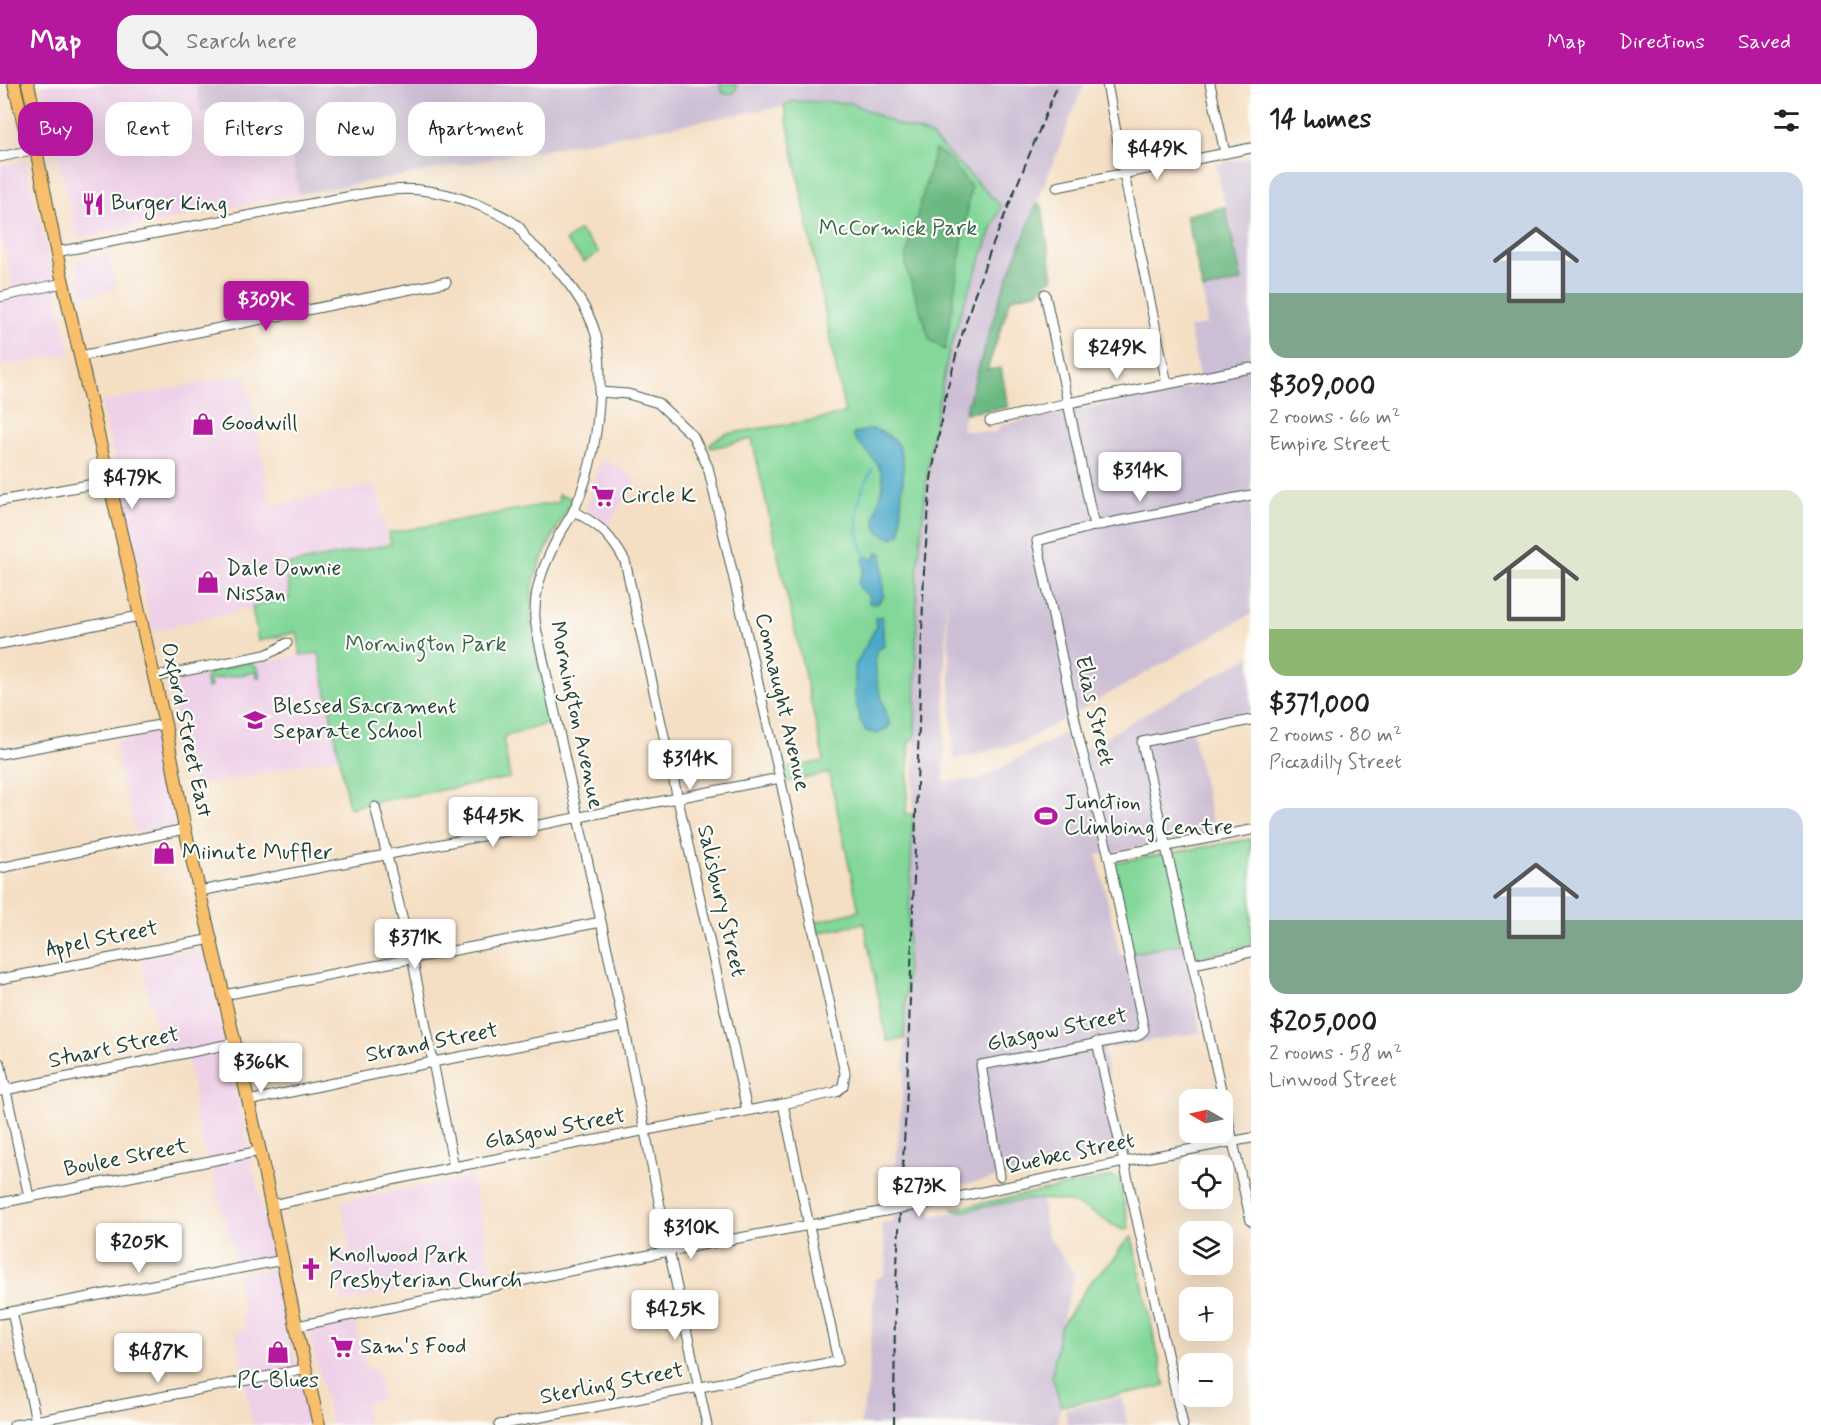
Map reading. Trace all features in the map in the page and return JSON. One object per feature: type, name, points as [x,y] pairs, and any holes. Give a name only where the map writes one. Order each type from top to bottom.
[{"type":"main road","name":"Oxford Street East","points":[[14,84],[18,102]]},
{"type":"main road","name":"Oxford Street East","points":[[28,84],[32,102]]},
{"type":"main road","name":"Oxford Street East","points":[[37,156],[56,252],[165,724],[185,829],[260,1151],[319,1425]]},
{"type":"street","points":[[1107,84],[1167,384]]},
{"type":"street","points":[[1210,84],[1226,153]]},
{"type":"street","points":[[1057,187],[1251,148]]},
{"type":"street","points":[[0,157],[18,153]]},
{"type":"street","name":"Mornington Avenue","points":[[56,252],[398,188],[436,191],[456,196],[498,213],[519,226],[527,240],[537,247],[569,284],[595,331],[600,357],[595,443],[591,465],[574,511],[545,564],[538,587],[535,609],[537,632],[624,1026],[707,1425]]},
{"type":"street","points":[[80,356],[446,282]]},
{"type":"street","points":[[0,297],[63,283]]},
{"type":"street","points":[[1046,294],[1094,526],[1251,495]]},
{"type":"street","points":[[990,421],[1068,403],[1251,368]]},
{"type":"street","name":"Connaught Avenue","points":[[599,392],[628,394],[658,403],[693,436],[708,467],[845,1072],[843,1086]]},
{"type":"street","points":[[0,501],[110,481]]},
{"type":"street","name":"Salisbury Street","points":[[574,511],[596,523],[608,534],[625,561],[747,1110]]},
{"type":"street","name":"Elias Street","points":[[1094,526],[1037,540],[1080,743],[1109,857],[1144,1030]]},
{"type":"street","points":[[0,644],[139,616]]},
{"type":"street","points":[[154,677],[265,655],[288,643]]},
{"type":"street","points":[[1251,720],[1142,742],[1251,1221]]},
{"type":"street","points":[[0,754],[165,724]]},
{"type":"street","points":[[200,891],[780,778]]},
{"type":"street","points":[[375,807],[412,957],[454,1167]]},
{"type":"street","points":[[0,868],[185,829]]},
{"type":"street","points":[[1109,857],[1251,830]]},
{"type":"street","points":[[224,995],[601,922]]},
{"type":"street","name":"Appel Street","points":[[0,979],[212,939]]},
{"type":"street","points":[[1193,964],[1251,952]]},
{"type":"street","name":"Strand Street","points":[[248,1101],[433,1062],[624,1026]]},
{"type":"street","name":"Glasgow Street","points":[[1000,1176],[981,1065],[1137,1036],[1144,1030]]},
{"type":"street","points":[[1097,1042],[1183,1425]]},
{"type":"street","name":"Stuart Street","points":[[3,1091],[235,1043]]},
{"type":"street","points":[[0,1063],[3,1091],[29,1197]]},
{"type":"street","name":"Glasgow Street","points":[[272,1205],[454,1167],[783,1104],[836,1092],[843,1086]]},
{"type":"street","points":[[783,1104],[809,1225]]},
{"type":"street","name":"Quebec Street","points":[[297,1326],[1251,1138]]},
{"type":"street","name":"Boulee Street","points":[[0,1203],[260,1151]]},
{"type":"street","name":"Sterling Street","points":[[499,1425],[838,1361],[809,1225]]},
{"type":"street","points":[[0,1314],[283,1260]]},
{"type":"street","points":[[12,1312],[36,1423]]},
{"type":"street","points":[[14,1425],[36,1423],[306,1369]]},
{"type":"shaded area","points":[[42,84],[196,84],[202,111],[204,111],[204,156],[291,156],[299,194],[77,238],[58,156],[93,156],[93,102],[46,102]]},
{"type":"shaded area","points":[[196,84],[1084,84],[1000,297],[965,413],[962,430],[995,433],[1001,425],[1201,385],[1189,328],[1207,324],[1203,290],[1242,281],[1216,164],[1251,157],[1251,614],[1023,742],[954,760],[946,596],[944,781],[978,780],[1065,733],[1071,758],[1153,709],[1251,656],[1251,711],[1190,722],[1215,833],[1097,855],[1120,955],[1184,943],[1201,1032],[1103,1049],[1124,1149],[1107,1157],[933,1190],[931,1216],[1028,1199],[1042,1200],[1046,1233],[1075,1275],[1060,1327],[1052,1376],[1061,1406],[1056,1425],[860,1425],[868,1387],[875,1279],[884,1275],[887,1261],[881,1223],[894,1221],[893,1195],[904,1076],[915,739],[917,574],[930,445],[948,356],[961,311],[1000,206],[930,135],[896,124],[793,101],[784,106],[545,149],[545,102],[408,102],[408,156],[508,156],[299,194],[291,156],[304,156],[304,102],[280,102],[279,98],[257,102],[204,102],[204,111],[201,112]]},
{"type":"shaded area","points":[[279,98],[280,102],[255,102]]},
{"type":"shaded area","points":[[25,161],[71,353],[0,367],[0,302],[18,300],[3,242],[0,242],[0,166]]},
{"type":"shaded area","points":[[108,253],[116,290],[82,297],[76,260]]},
{"type":"shaded area","points":[[246,374],[271,505],[376,485],[388,543],[284,565],[290,598],[153,631],[101,402]]},
{"type":"shaded area","points":[[602,458],[637,479],[608,525],[586,508]]},
{"type":"shaded area","name":"Blessed Sacrament Separate School","points":[[318,653],[339,757],[194,787],[169,683]]},
{"type":"shaded area","points":[[155,734],[174,826],[135,833],[113,742]]},
{"type":"shaded area","points":[[205,949],[272,1256],[236,1264],[224,1216],[222,1216],[212,1167],[206,1157],[192,1103],[196,1101],[187,1048],[162,1053],[140,957]]},
{"type":"shaded area","points":[[472,1177],[493,1276],[436,1287],[426,1285],[343,1302],[332,1254],[351,1252],[341,1202]]},
{"type":"shaded area","points":[[275,1270],[309,1425],[253,1425],[235,1333],[246,1329],[236,1275]]},
{"type":"shaded area","points":[[354,1318],[366,1370],[376,1368],[382,1399],[365,1403],[368,1425],[332,1425],[310,1333]]},
{"type":"shaded area","points":[[1122,1397],[1128,1425],[1068,1425],[1065,1409]]},
{"type":"green space","points":[[720,84],[737,84],[736,90],[733,93],[724,94]]},
{"type":"green space","name":"McCormick Park","points":[[793,101],[851,103],[896,124],[930,135],[1001,206],[961,311],[948,356],[930,445],[917,574],[915,739],[910,740],[906,814],[913,814],[904,1039],[887,1041],[864,923],[817,933],[815,922],[859,911],[829,773],[787,782],[785,768],[824,761],[752,439],[711,448],[709,445],[725,434],[845,413],[784,106]]},
{"type":"green space","points":[[935,150],[951,161],[971,187],[945,350],[930,340],[906,267],[906,256]]},
{"type":"green space","points":[[1037,204],[1042,206],[1053,279],[1048,280],[1038,292],[1011,298],[987,370],[1001,368],[1008,407],[965,413],[1000,297]]},
{"type":"green space","points":[[1225,207],[1242,281],[1203,290],[1186,215]]},
{"type":"green space","points":[[579,230],[599,252],[584,262],[566,241]]},
{"type":"green space","name":"Mornington Park","points":[[558,495],[573,498],[541,561],[531,600],[536,652],[553,722],[503,737],[510,778],[349,808],[319,653],[300,655],[297,632],[258,641],[252,607],[290,598],[286,565],[391,544],[388,533],[559,502]]},
{"type":"green space","points":[[249,662],[258,668],[260,678],[257,678],[256,672],[210,680],[211,687],[207,688],[206,678],[212,670]]},
{"type":"green space","points":[[1251,839],[1251,945],[1197,957],[1193,941],[1133,953],[1114,870],[1117,862]]},
{"type":"green space","points":[[1111,1177],[1119,1178],[1129,1228],[1124,1230],[1079,1206],[1051,1200],[1035,1199],[1004,1203],[959,1212],[953,1209]]},
{"type":"green space","points":[[1132,1237],[1165,1386],[1061,1406],[1052,1376],[1060,1327],[1092,1280],[1116,1257],[1121,1247]]},
{"type":"water","points":[[872,429],[886,434],[895,441],[901,451],[903,461],[901,533],[893,538],[877,529],[875,522],[883,487],[882,473],[853,436],[855,433]]},
{"type":"water","points":[[878,552],[882,553],[884,596],[877,604],[869,603],[868,595],[860,589],[858,582],[864,570],[863,559],[866,556],[874,560]]},
{"type":"water","points":[[882,616],[884,646],[876,652],[875,663],[879,690],[890,726],[878,734],[866,731],[860,720],[855,697],[855,666],[876,627],[875,618]]},
{"type":"waterway","points":[[866,556],[858,535],[857,512],[862,490],[873,469]]},
{"type":"railway","points":[[894,1425],[895,1299],[907,1091],[924,571],[931,479],[946,394],[974,296],[1058,84]]},
{"type":"place","name":"Burger King","points":[[93,204]]},
{"type":"place","name":"Goodwill","points":[[203,424]]},
{"type":"place","name":"Circle K","points":[[603,496]]},
{"type":"place","name":"Dale Downie Nissan","points":[[208,582]]},
{"type":"place","name":"Blessed Sacrament Separate School","points":[[255,720]]},
{"type":"place","name":"Junction Climbing Centre","points":[[1046,816]]},
{"type":"place","name":"Miinute Muffler","points":[[164,853]]},
{"type":"place","name":"Knollwood Park Presbyterian Church","points":[[311,1269]]},
{"type":"place","name":"Sam's Food","points":[[342,1347]]},
{"type":"place","name":"PC Blues","points":[[278,1352]]}]
